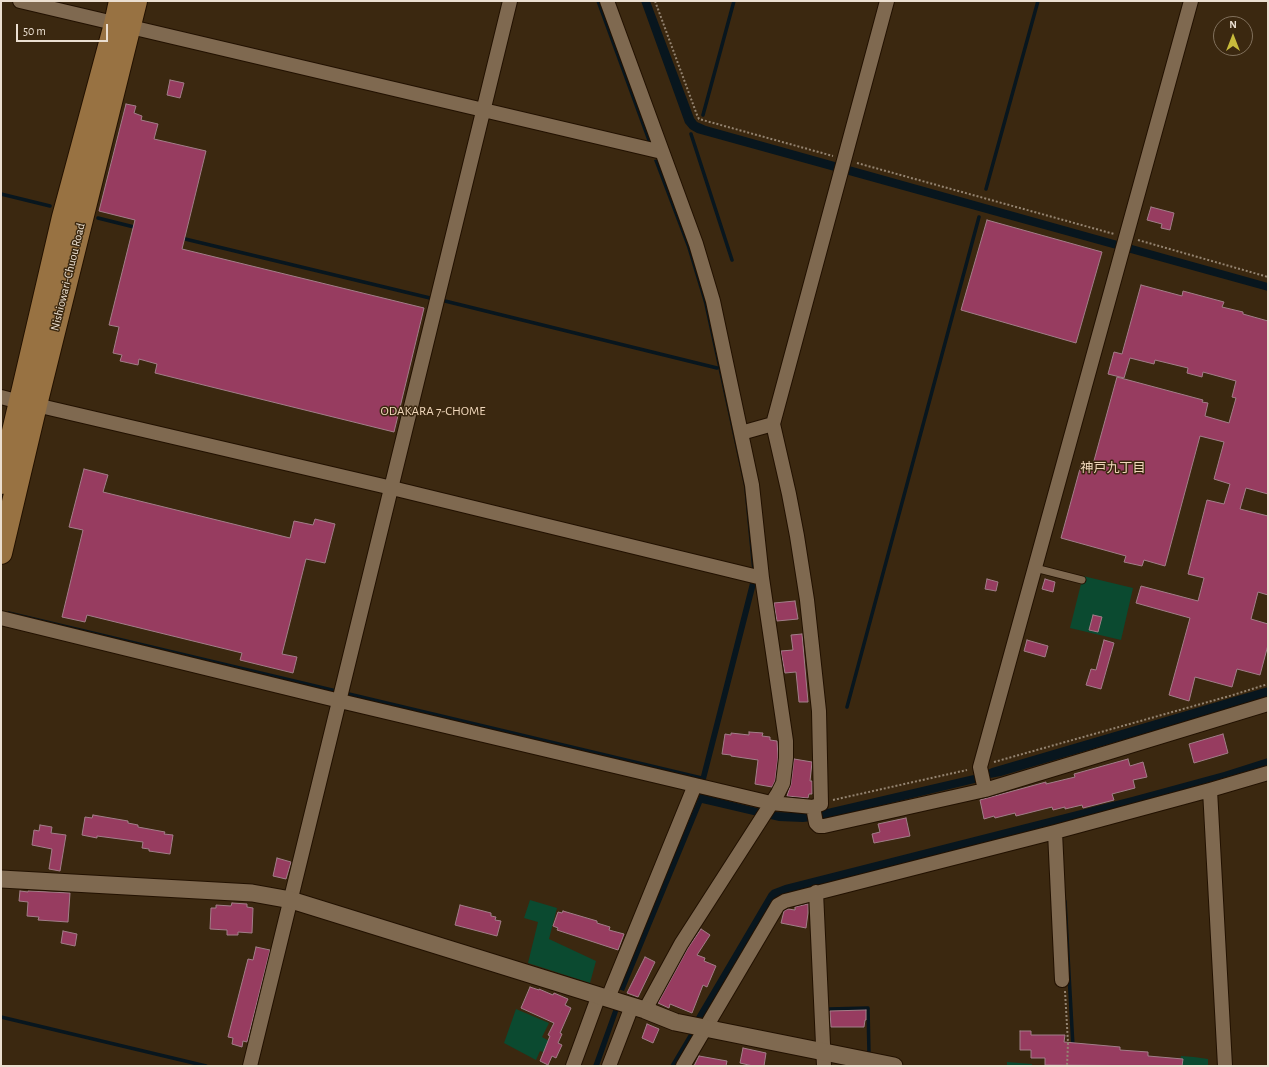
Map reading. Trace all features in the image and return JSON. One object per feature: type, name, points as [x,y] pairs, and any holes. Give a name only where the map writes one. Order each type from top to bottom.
[{"type":"main road","name":"Nishiowari-Chuou Road","points":[[120,1],[123,25]]},
{"type":"main road","name":"Nishiowari-Chuou Road","points":[[1,483],[63,217],[123,25],[136,1]]},
{"type":"main road","name":"Nishiowari-Chuou Road","points":[[1,553],[19,401]]},
{"type":"street","points":[[20,1],[662,152]]},
{"type":"street","points":[[250,1066],[510,1]]},
{"type":"street","points":[[607,1],[696,244],[713,300],[752,485],[762,578],[786,741],[786,758],[783,783],[778,793],[638,1008],[609,1066]]},
{"type":"street","points":[[887,1],[773,424],[792,508],[807,600],[819,711],[816,823],[819,826],[824,826],[984,787],[1268,704]]},
{"type":"street","points":[[984,787],[980,768],[1191,1]]},
{"type":"street","points":[[19,401],[392,488],[762,578]]},
{"type":"street","points":[[741,433],[773,424]]},
{"type":"street","points":[[1,618],[341,694],[770,805],[816,806]]},
{"type":"street","points":[[683,1066],[778,905],[785,901],[1055,832],[1268,773]]},
{"type":"street","points":[[573,1066],[695,785]]},
{"type":"street","points":[[1210,790],[1225,1066]]},
{"type":"street","points":[[1055,832],[1062,980]]},
{"type":"street","points":[[1,879],[252,893],[291,900],[638,1008],[674,1022],[705,1027],[823,1059],[894,1066]]},
{"type":"street","points":[[816,892],[823,1059]]},
{"type":"lane","points":[[1035,568],[1082,580]]},
{"type":"path","points":[[655,1],[699,119],[843,165],[1125,243],[1268,277]]},
{"type":"path","points":[[816,806],[980,768],[1268,684]]},
{"type":"path","points":[[1062,980],[1065,981],[1068,1043],[1067,1066]]},
{"type":"green space","points":[[1083,576],[1133,588],[1121,640],[1070,628]]},
{"type":"green space","points":[[530,900],[557,908],[549,939],[596,961],[590,983],[528,963],[538,922],[524,918]]},
{"type":"green space","points":[[516,1009],[549,1023],[542,1037],[551,1042],[547,1053],[540,1051],[536,1060],[504,1043]]},
{"type":"green space","points":[[1181,1056],[1208,1059],[1208,1066],[1180,1065]]},
{"type":"green space","points":[[1007,1062],[1032,1064],[1032,1066],[1007,1066]]},
{"type":"shaded area","points":[[641,1],[650,1],[694,118],[697,122],[706,126],[1268,283],[1268,291],[697,133],[690,129],[685,123]]},
{"type":"shaded area","points":[[658,159],[691,246],[708,303],[747,485],[756,568],[752,568],[744,486],[704,303],[687,247],[654,160]]},
{"type":"shaded area","points":[[750,583],[756,584],[705,783],[7,615],[8,611],[701,776]]},
{"type":"shaded area","points":[[1268,687],[1268,697],[1001,776],[820,820],[803,822],[779,821],[702,803],[624,991],[618,989],[700,794],[773,812],[810,813],[978,774],[992,768]]},
{"type":"shaded area","points":[[1268,758],[1268,765],[1141,802],[781,895],[773,902],[703,1018],[696,1017],[772,890],[785,885],[1132,797],[1224,772]]},
{"type":"shaded area","points":[[614,1008],[619,1009],[599,1066],[593,1066]]},
{"type":"shaded area","points":[[689,1034],[693,1034],[675,1066],[670,1066]]},
{"type":"building","points":[[170,80],[184,83],[180,98],[167,95]]},
{"type":"building","points":[[126,104],[136,106],[134,113],[142,116],[141,120],[158,124],[154,139],[206,151],[182,249],[424,308],[394,432],[155,373],[157,364],[139,359],[138,365],[120,361],[122,355],[113,353],[119,327],[109,325],[135,220],[99,211]]},
{"type":"building","points":[[1151,207],[1174,213],[1170,230],[1161,228],[1162,224],[1147,220]]},
{"type":"building","points":[[987,220],[1102,252],[1076,343],[961,310]]},
{"type":"building","points":[[1141,285],[1182,296],[1183,291],[1224,302],[1222,307],[1243,312],[1243,314],[1268,321],[1268,494],[1246,488],[1240,509],[1268,516],[1268,595],[1258,592],[1251,619],[1268,624],[1268,645],[1260,675],[1237,669],[1232,687],[1195,677],[1189,701],[1169,695],[1190,618],[1136,603],[1141,586],[1198,601],[1204,578],[1188,574],[1207,500],[1224,504],[1230,484],[1214,479],[1224,442],[1200,436],[1165,566],[1144,560],[1142,566],[1124,562],[1126,556],[1061,538],[1081,465],[1092,468],[1117,377],[1203,400],[1202,402],[1208,403],[1205,416],[1229,423],[1236,398],[1232,397],[1236,381],[1203,372],[1202,377],[1187,373],[1188,368],[1155,360],[1154,364],[1130,358],[1124,378],[1108,374],[1114,352],[1122,354]]},
{"type":"building","points":[[84,469],[108,475],[103,492],[290,538],[294,521],[313,525],[315,519],[335,524],[325,563],[306,559],[282,654],[297,657],[293,673],[240,660],[242,653],[87,615],[85,622],[62,617],[83,530],[69,527]]},
{"type":"building","points":[[987,579],[998,582],[996,591],[985,589]]},
{"type":"building","points":[[1045,579],[1055,582],[1053,592],[1042,589]]},
{"type":"building","points":[[795,601],[798,619],[777,621],[774,603]]},
{"type":"building","points":[[1093,615],[1102,617],[1098,632],[1089,630]]},
{"type":"building","points":[[802,634],[808,702],[799,702],[796,672],[785,673],[781,651],[793,650],[791,635]]},
{"type":"building","points":[[1027,640],[1048,646],[1045,657],[1024,651]]},
{"type":"building","points":[[1104,640],[1114,643],[1101,689],[1086,685],[1091,669],[1096,670]]},
{"type":"building","points":[[749,732],[763,733],[762,736],[770,737],[770,740],[777,741],[778,757],[775,781],[772,787],[755,784],[758,760],[722,754],[725,734],[731,735],[731,733],[749,735]]},
{"type":"building","points":[[1223,734],[1228,753],[1194,763],[1189,744]]},
{"type":"building","points":[[794,759],[812,762],[810,781],[812,781],[812,794],[809,794],[808,798],[787,796],[791,784]]},
{"type":"building","points":[[1128,759],[1130,766],[1143,762],[1147,777],[1133,780],[1135,788],[1112,794],[1114,800],[1083,808],[1082,805],[1053,810],[1052,807],[1016,816],[1015,813],[984,819],[980,800],[1046,782],[1046,784],[1075,777],[1074,774]]},
{"type":"building","points":[[93,815],[128,821],[128,823],[138,825],[138,827],[173,835],[170,854],[149,851],[149,849],[142,848],[143,842],[97,836],[97,838],[82,835],[85,817],[92,818]]},
{"type":"building","points":[[906,818],[910,836],[874,843],[872,834],[880,832],[878,824]]},
{"type":"building","points":[[40,825],[52,827],[51,833],[66,835],[60,871],[49,869],[52,849],[32,845],[34,830],[39,831]]},
{"type":"building","points":[[277,858],[291,862],[286,879],[273,876]]},
{"type":"building","points":[[20,891],[70,893],[68,922],[38,920],[39,917],[27,916],[28,902],[19,901]]},
{"type":"building","points":[[232,903],[247,904],[247,907],[253,908],[252,933],[238,932],[238,935],[227,935],[227,930],[210,929],[211,908],[216,908],[216,905],[231,906]]},
{"type":"building","points":[[808,904],[806,928],[781,923],[784,911],[788,909],[795,910],[795,907]]},
{"type":"building","points":[[460,905],[491,913],[491,916],[496,917],[495,920],[501,921],[497,936],[455,925]]},
{"type":"building","points":[[563,911],[597,921],[597,923],[610,927],[609,930],[624,934],[618,950],[557,930],[558,928],[553,926],[558,912],[562,913]]},
{"type":"building","points":[[701,929],[710,935],[697,955],[705,958],[704,961],[716,966],[707,987],[703,985],[692,1013],[670,1004],[669,1008],[658,1003],[688,948]]},
{"type":"building","points":[[63,931],[77,934],[75,946],[61,943]]},
{"type":"building","points":[[256,947],[270,950],[247,1042],[243,1041],[242,1047],[232,1044],[233,1038],[228,1037],[248,959],[253,960]]},
{"type":"building","points":[[645,957],[655,962],[638,997],[627,993]]},
{"type":"building","points":[[530,987],[553,995],[554,993],[568,999],[565,1005],[571,1008],[560,1033],[562,1034],[558,1043],[562,1045],[556,1058],[552,1056],[548,1065],[540,1061],[550,1036],[548,1035],[554,1023],[521,1008]]},
{"type":"building","points":[[866,1010],[864,1027],[831,1027],[830,1011]]},
{"type":"building","points":[[647,1024],[659,1029],[653,1043],[642,1038]]},
{"type":"building","points":[[1020,1031],[1031,1031],[1031,1035],[1065,1035],[1064,1042],[1120,1047],[1120,1050],[1148,1052],[1148,1056],[1183,1059],[1182,1066],[1045,1065],[1045,1058],[1031,1058],[1031,1050],[1020,1050]]},
{"type":"building","points":[[743,1048],[766,1053],[764,1066],[753,1066],[740,1063]]},
{"type":"building","points":[[699,1056],[727,1061],[726,1066],[694,1066]]},
{"type":"waterway","points":[[598,1],[650,143]]},
{"type":"waterway","points":[[703,115],[734,1]]},
{"type":"waterway","points":[[986,189],[1038,1]]},
{"type":"waterway","points":[[691,134],[732,260]]},
{"type":"waterway","points":[[1,194],[50,206]]},
{"type":"waterway","points":[[847,707],[979,217]]},
{"type":"waterway","points":[[98,218],[138,228]]},
{"type":"waterway","points":[[181,238],[430,298]]},
{"type":"waterway","points":[[445,301],[717,368]]},
{"type":"waterway","points":[[1065,901],[1073,1047]]},
{"type":"waterway","points":[[829,1009],[868,1008],[869,1053]]},
{"type":"waterway","points":[[1,1017],[206,1066]]},
{"type":"district","name":"ODAKARA 7-CHOME","points":[[433,411]]},
{"type":"district","name":"神戸九丁目","points":[[1113,468]]}]
